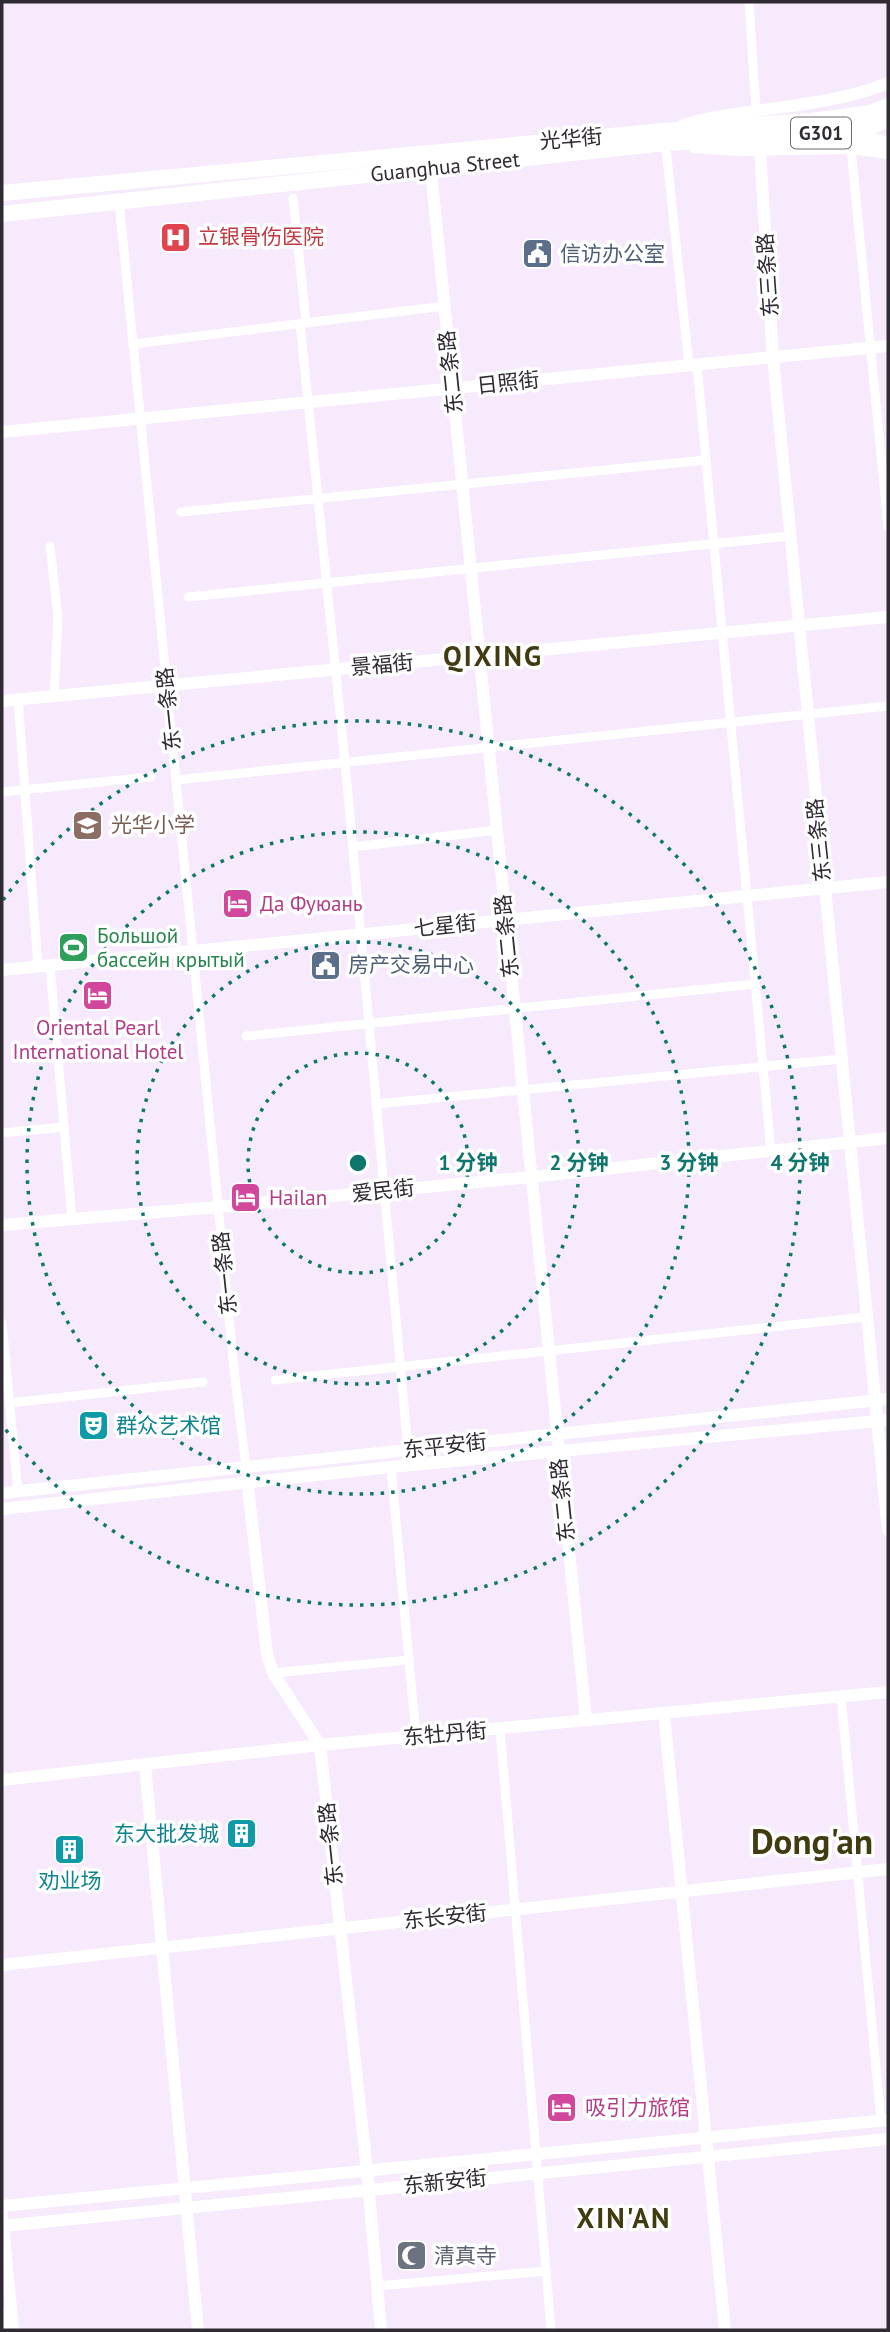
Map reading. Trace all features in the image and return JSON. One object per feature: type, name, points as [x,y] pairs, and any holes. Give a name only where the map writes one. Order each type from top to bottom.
[{"type":"highway","points":[[756,131],[845,109],[888,95]]},
{"type":"highway","name":"G301","points":[[756,131],[871,113],[888,106]]},
{"type":"highway","name":"Guanghua Street","points":[[2,214],[431,169],[665,137],[756,131],[808,135],[874,125],[888,120]]},
{"type":"highway","points":[[808,135],[854,136],[888,145]]},
{"type":"highway","name":"光华街","points":[[2,193],[429,152],[665,137]]},
{"type":"street","points":[[748,2],[756,131]]},
{"type":"street","points":[[756,131],[836,99],[888,83]]},
{"type":"street","points":[[771,1151],[706,460],[665,137],[710,117],[756,131],[888,153]]},
{"type":"street","name":"东三条路","points":[[756,131],[773,358],[798,626],[874,1400],[882,1421],[888,1530]]},
{"type":"street","points":[[851,148],[888,527]]},
{"type":"street","name":"东二条路","points":[[429,152],[586,1720]]},
{"type":"street","points":[[293,198],[308,402],[345,762],[408,1450]]},
{"type":"street","name":"东一条路","points":[[119,201],[218,1207],[263,1632],[274,1673],[320,1745],[367,2170],[381,2330]]},
{"type":"street","points":[[133,344],[445,306]]},
{"type":"street","name":"日照街","points":[[2,432],[888,346]]},
{"type":"street","points":[[181,512],[706,460]]},
{"type":"street","points":[[188,597],[790,536]]},
{"type":"street","points":[[50,546],[58,617],[54,696]]},
{"type":"street","name":"景福街","points":[[2,701],[888,617]]},
{"type":"street","points":[[19,699],[25,790],[72,1219]]},
{"type":"street","points":[[176,780],[888,706]]},
{"type":"street","points":[[2,792],[151,777]]},
{"type":"street","points":[[353,847],[497,830]]},
{"type":"street","name":"七星街","points":[[2,970],[888,882]]},
{"type":"street","points":[[246,1036],[755,984]]},
{"type":"street","points":[[376,1104],[841,1059]]},
{"type":"street","points":[[2,1133],[64,1127]]},
{"type":"street","name":"爱民街","points":[[2,1225],[531,1177],[888,1138]]},
{"type":"street","points":[[275,1380],[866,1317]]},
{"type":"street","points":[[2,1323],[18,1492]]},
{"type":"street","points":[[9,1404],[204,1382]]},
{"type":"street","name":"东平安街","points":[[2,1493],[888,1399]]},
{"type":"street","name":"东平安街","points":[[2,1509],[391,1467],[882,1421]]},
{"type":"street","points":[[391,1467],[416,1736]]},
{"type":"street","points":[[274,1673],[409,1660]]},
{"type":"street","name":"东牡丹街","points":[[2,1780],[320,1745],[888,1692]]},
{"type":"street","points":[[841,1696],[857,1873],[885,2121]]},
{"type":"street","points":[[664,1713],[725,2330]]},
{"type":"street","points":[[500,1729],[551,2330]]},
{"type":"street","points":[[145,1765],[198,2330]]},
{"type":"street","name":"东长安街","points":[[2,1965],[888,1869]]},
{"type":"street","name":"东新安街","points":[[2,2206],[885,2121]]},
{"type":"street","name":"东新安街","points":[[2,2222],[186,2207],[888,2139]]},
{"type":"street","points":[[2,2222],[13,2330]]},
{"type":"street","points":[[377,2286],[546,2271]]},
{"type":"street","points":[[2,2311],[4,2330]]},
{"type":"place","name":"立银骨伤医院","points":[[175,237]]},
{"type":"place","name":"信访办公室","points":[[537,254]]},
{"type":"place","name":"光华小学","points":[[88,825]]},
{"type":"place","name":"Да Фуюань","points":[[237,904]]},
{"type":"place","name":"Большой бассейн крытый","points":[[74,948]]},
{"type":"place","name":"房产交易中心","points":[[325,965]]},
{"type":"place","name":"Oriental Pearl International Hotel","points":[[98,996]]},
{"type":"place","name":"Hailan","points":[[246,1198]]},
{"type":"place","name":"群众艺术馆","points":[[93,1426]]},
{"type":"place","name":"东大批发城","points":[[242,1834]]},
{"type":"place","name":"劝业场","points":[[70,1849]]},
{"type":"place","name":"吸引力旅馆","points":[[562,2108]]},
{"type":"place","name":"清真寺","points":[[411,2256]]},
{"type":"district","name":"QIXING","points":[[493,656]]},
{"type":"district","name":"Dong'an","points":[[812,1842]]},
{"type":"district","name":"XIN'AN","points":[[624,2218]]}]
